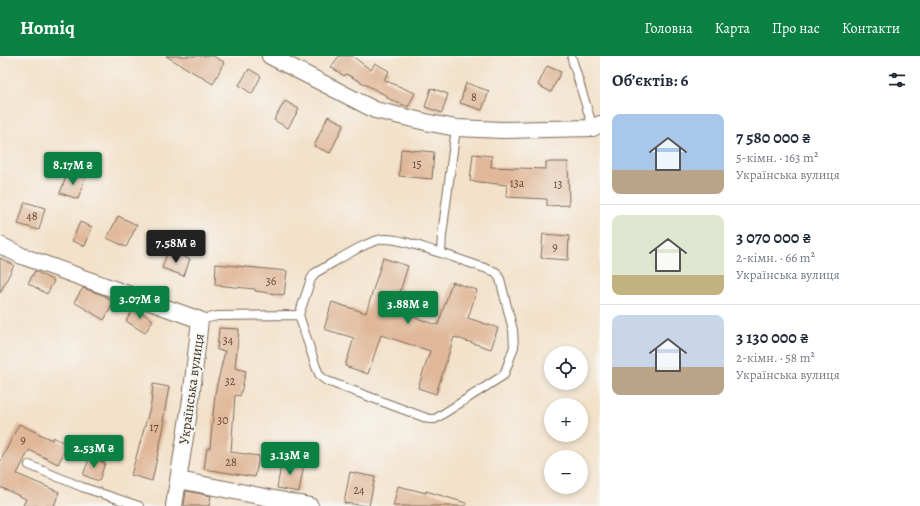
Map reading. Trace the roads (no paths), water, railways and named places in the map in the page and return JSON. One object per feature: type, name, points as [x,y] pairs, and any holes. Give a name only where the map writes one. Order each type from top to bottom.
[{"type":"street","points":[[270,56],[376,110],[456,128],[502,130],[598,129]]},
{"type":"street","name":"Українська вулиця","points":[[0,245],[22,256],[200,320],[191,398],[174,506]]},
{"type":"street","points":[[178,480],[310,506]]},
{"type":"lane","points":[[572,59],[598,129]]},
{"type":"lane","points":[[441,253],[456,128]]},
{"type":"lane","points":[[385,239],[398,241],[441,253],[496,272],[500,279],[513,330],[514,347],[504,375],[435,419],[429,419],[327,381],[320,376],[307,344],[299,315],[311,279],[315,273],[373,242],[385,239]]},
{"type":"lane","points":[[200,320],[217,316],[299,315]]},
{"type":"lane","points":[[29,464],[82,487],[139,506]]}]
